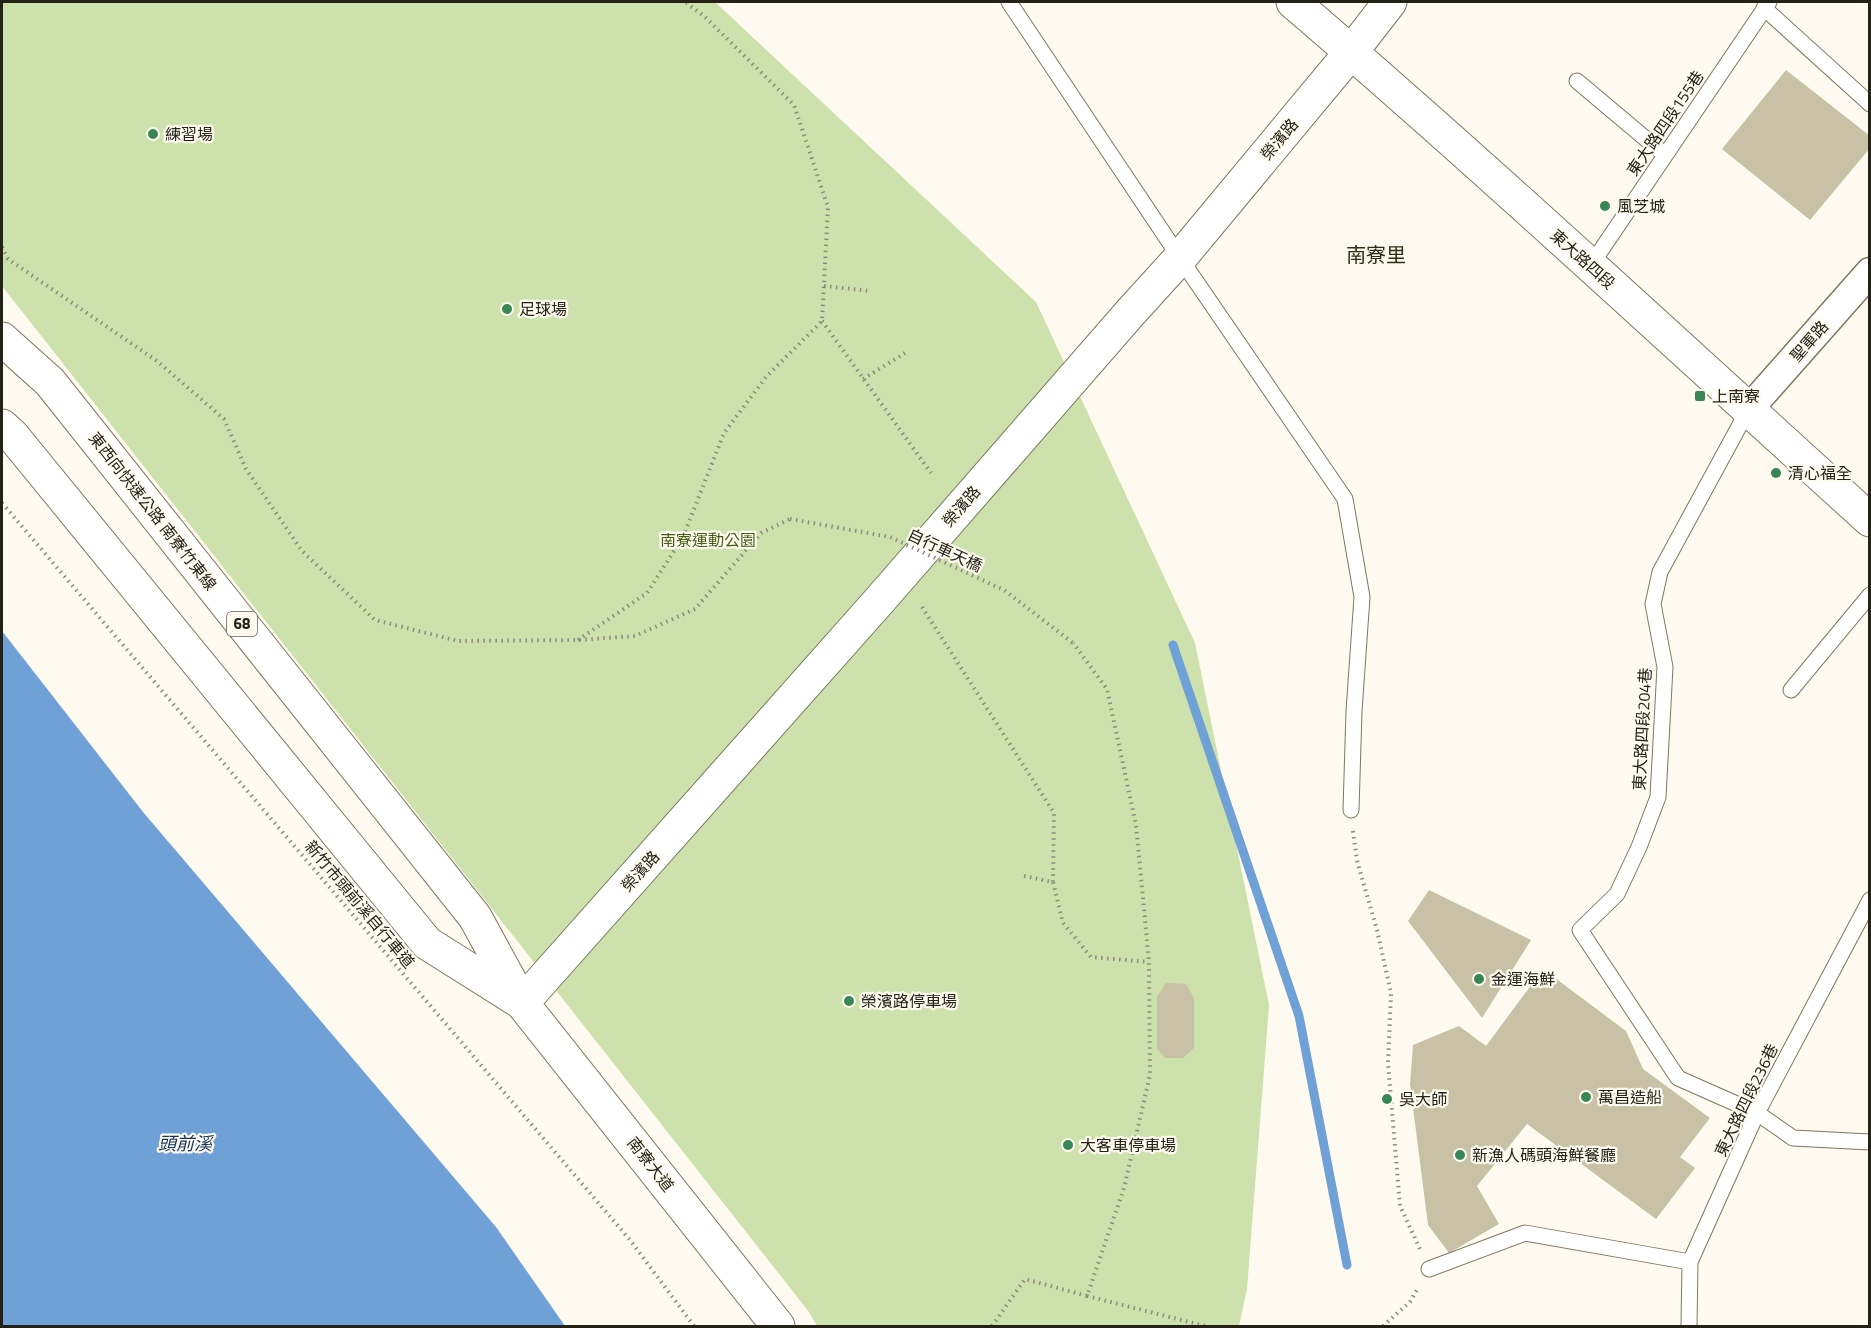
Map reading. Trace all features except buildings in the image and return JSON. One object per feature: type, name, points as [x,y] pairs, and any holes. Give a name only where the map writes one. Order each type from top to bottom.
[{"type":"main road","name":"東大路四段","points":[[1293,2],[1352,51],[1591,265],[1869,520]]},
{"type":"main road","name":"榮濱路","points":[[522,1003],[1180,258],[1390,2]]},
{"type":"main road","name":"東西向快速公路 南寮竹東線","points":[[2,339],[50,382],[475,917],[522,1003]]},
{"type":"main road","points":[[2,426],[427,943],[522,1003]]},
{"type":"main road","name":"南寮大道","points":[[522,1003],[778,1326]]},
{"type":"street","name":"聖軍路","points":[[1748,410],[1869,272]]},
{"type":"lane","points":[[1009,2],[1345,499],[1362,597],[1354,711],[1351,810]]},
{"type":"lane","points":[[1767,5],[1869,104]]},
{"type":"lane","name":"東大路四段155巷","points":[[1591,265],[1767,5]]},
{"type":"lane","points":[[1578,81],[1665,155]]},
{"type":"lane","name":"東大路四段204巷","points":[[1748,410],[1660,572],[1653,604],[1665,667],[1658,797],[1639,847],[1617,894],[1580,930],[1678,1078],[1757,1113]]},
{"type":"lane","points":[[1791,690],[1869,595]]},
{"type":"lane","name":"東大路四段236巷","points":[[1689,1326],[1690,1262],[1757,1113],[1869,900]]},
{"type":"lane","points":[[1757,1113],[1793,1138],[1869,1142]]},
{"type":"lane","points":[[1429,1269],[1525,1233],[1690,1262]]},
{"type":"path","points":[[685,2],[704,16],[794,105],[828,207],[822,321],[931,473]]},
{"type":"path","points":[[2,246],[8,259],[157,361],[224,419],[246,469],[302,550],[375,620],[458,641],[578,640],[647,594],[683,537],[724,432],[766,377],[822,321]]},
{"type":"path","points":[[824,286],[871,291]]},
{"type":"path","points":[[863,380],[905,353]]},
{"type":"path","name":"新竹市頭前溪自行車道","points":[[2,503],[630,1240],[694,1326]]},
{"type":"path","name":"自行車天橋","points":[[578,640],[635,636],[695,609],[761,533],[790,519],[890,537],[1004,590],[1073,643],[1107,689],[1136,825],[1149,962],[1150,1075],[1124,1188],[1087,1296]]},
{"type":"path","points":[[922,607],[1054,813],[1053,882],[1063,923],[1091,957],[1149,962]]},
{"type":"path","points":[[1351,810],[1357,861],[1377,930],[1391,993],[1388,1063],[1400,1206],[1429,1269],[1410,1302],[1383,1326]]},
{"type":"path","points":[[1024,876],[1053,882]]},
{"type":"path","points":[[992,1326],[1025,1279],[1205,1326]]},
{"type":"green space","name":"南寮運動公園","points":[[2,2],[715,2],[1036,302],[1195,643],[1269,1005],[1247,1289],[1239,1326],[817,1326],[809,1312],[2,286]]},
{"type":"water","name":"頭前溪","points":[[2,631],[143,812],[496,1227],[565,1326],[2,1326]]},
{"type":"waterway","points":[[1173,645],[1299,1016],[1347,1265]]},
{"type":"place","name":"練習場","points":[[153,134]]},
{"type":"place","name":"風芝城","points":[[1605,206]]},
{"type":"place","name":"足球場","points":[[507,309]]},
{"type":"place","name":"上南寮","points":[[1700,396]]},
{"type":"place","name":"清心福全","points":[[1776,473]]},
{"type":"place","name":"金運海鮮","points":[[1479,979]]},
{"type":"place","name":"榮濱路停車場","points":[[849,1001]]},
{"type":"place","name":"萬昌造船","points":[[1586,1097]]},
{"type":"place","name":"吳大師","points":[[1387,1099]]},
{"type":"place","name":"大客車停車場","points":[[1068,1145]]},
{"type":"place","name":"新漁人碼頭海鮮餐廳","points":[[1460,1155]]},
{"type":"district","name":"南寮里","points":[[1376,255]]}]
